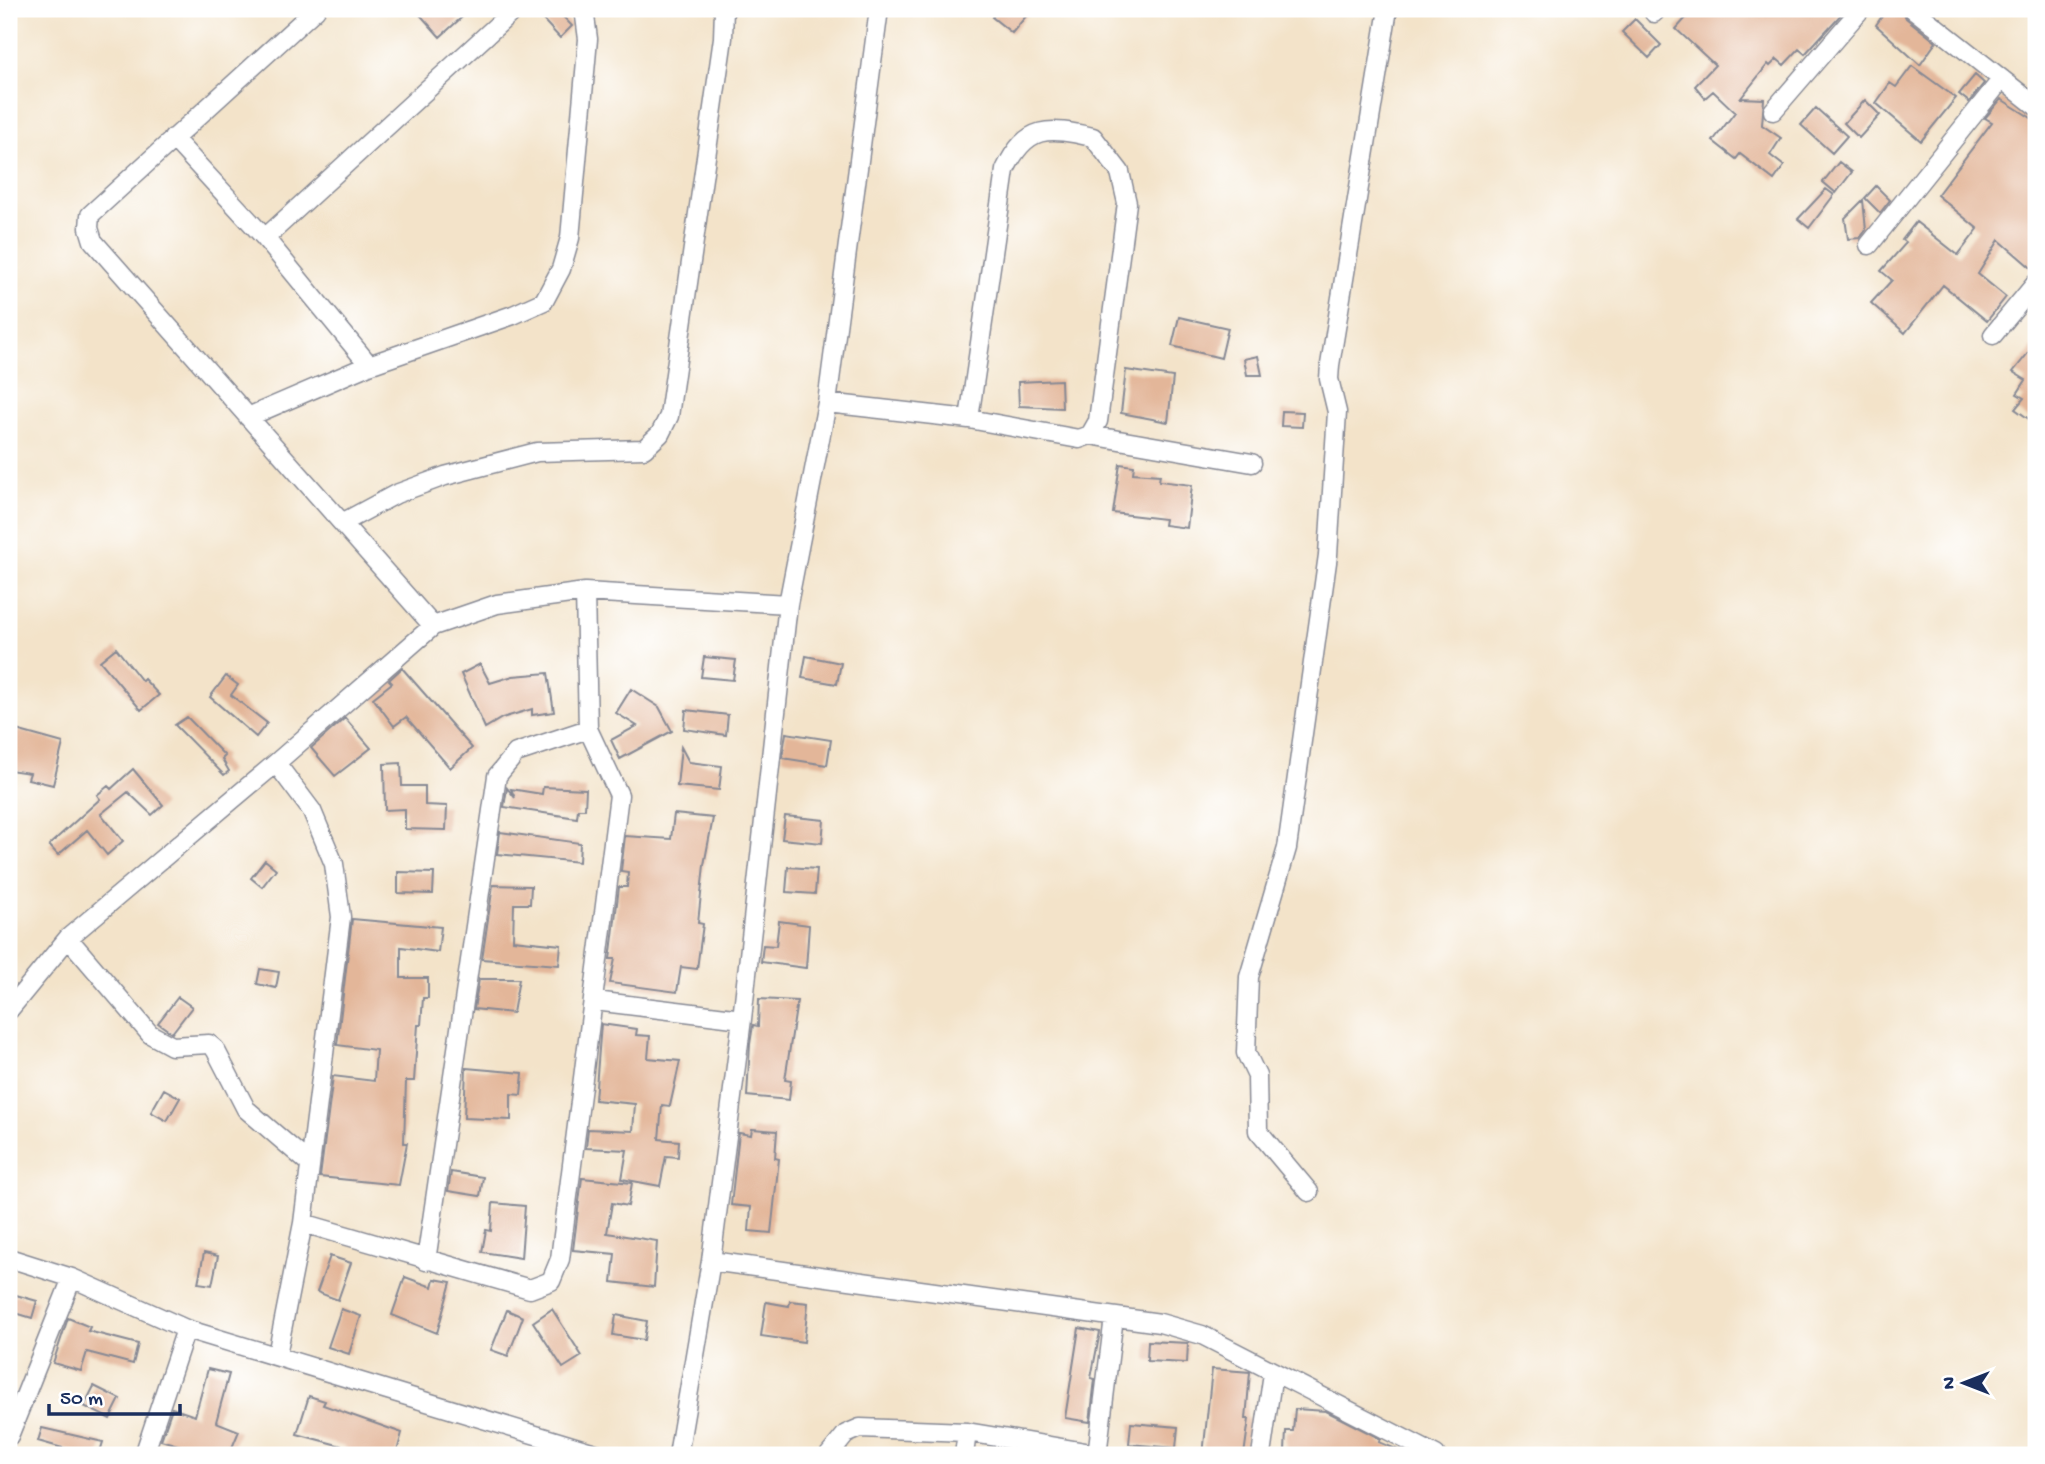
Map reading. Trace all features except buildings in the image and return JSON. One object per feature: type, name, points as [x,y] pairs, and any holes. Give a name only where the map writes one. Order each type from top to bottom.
[{"type":"street","points":[[316,9],[90,215],[89,228],[93,242],[433,626]]},
{"type":"street","points":[[265,238],[515,9]]},
{"type":"street","points":[[248,417],[369,365],[513,315],[544,301],[561,269],[570,238],[588,40],[583,9]]},
{"type":"street","points":[[342,523],[396,494],[445,477],[537,452],[644,449],[660,434],[669,416],[723,38],[724,9]]},
{"type":"street","points":[[678,1455],[711,1261],[742,1019],[788,604],[827,403],[879,9]]},
{"type":"street","points":[[1309,1192],[1258,1131],[1257,1076],[1247,1054],[1249,977],[1289,834],[1328,555],[1337,412],[1329,379],[1330,365],[1388,9]]},
{"type":"street","points":[[1773,111],[1861,9]]},
{"type":"street","points":[[1913,9],[2036,106]]},
{"type":"street","points":[[1869,245],[2002,79]]},
{"type":"street","points":[[969,419],[1005,170],[1017,146],[1035,134],[1056,129],[1093,137],[1120,173],[1126,203],[1098,421],[1090,435]]},
{"type":"street","points":[[173,138],[265,238],[369,365]]},
{"type":"street","points":[[1993,335],[2036,283]]},
{"type":"street","points":[[827,403],[969,419],[1079,439],[1090,435],[1252,463]]},
{"type":"street","points":[[9,1010],[68,938],[276,764],[433,626],[497,604],[585,592],[788,604]]},
{"type":"street","points":[[303,1223],[426,1261],[530,1289],[551,1282],[559,1259],[595,1001],[619,795],[588,729],[585,592]]},
{"type":"street","points":[[426,1261],[497,776],[516,753],[588,729]]},
{"type":"street","points":[[276,764],[312,811],[334,864],[341,917],[303,1223],[277,1355]]},
{"type":"street","points":[[68,938],[150,1034],[172,1046],[209,1044],[215,1049],[246,1109],[310,1164]]},
{"type":"street","points":[[595,1001],[742,1019]]},
{"type":"street","points":[[9,1258],[72,1278],[186,1329],[603,1455]]},
{"type":"street","points":[[711,1261],[1160,1322],[1202,1335],[1436,1455]]},
{"type":"street","points":[[9,1436],[72,1278]]},
{"type":"street","points":[[829,1455],[846,1434],[860,1428],[967,1432],[1097,1455],[1114,1317]]},
{"type":"street","points":[[145,1455],[186,1329]]},
{"type":"street","points":[[1261,1455],[1273,1373]]},
{"type":"street","points":[[964,1455],[967,1432]]}]
